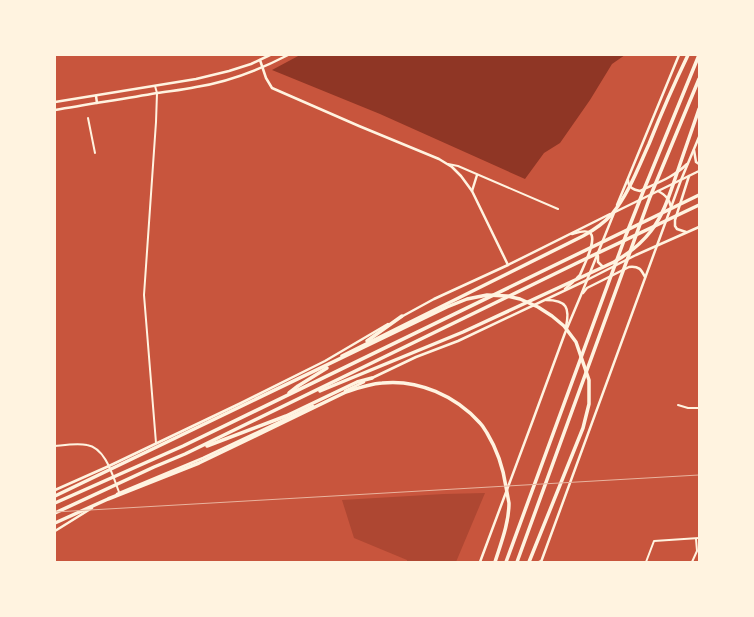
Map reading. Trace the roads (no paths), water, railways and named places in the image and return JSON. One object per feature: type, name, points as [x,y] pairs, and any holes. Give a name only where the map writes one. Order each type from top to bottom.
[{"type":"highway","points":[[330,364],[364,344],[583,236],[600,225],[611,215],[624,198],[633,181],[688,55]]},
{"type":"highway","points":[[506,562],[629,228],[699,55]]},
{"type":"highway","points":[[517,561],[643,217],[699,79]]},
{"type":"highway","points":[[286,406],[464,332],[614,262],[625,255],[639,244],[651,231],[660,216],[699,109]]},
{"type":"highway","points":[[55,503],[183,446],[699,195]]},
{"type":"highway","points":[[55,513],[186,454],[699,205]]},
{"type":"highway","points":[[55,496],[447,307],[467,299],[487,295],[507,296],[520,299],[538,307],[564,326],[576,342],[590,380],[589,404],[583,428],[529,562]]},
{"type":"highway","points":[[283,397],[402,316]]},
{"type":"highway","points":[[186,454],[286,416],[357,382],[372,378]]},
{"type":"highway","points":[[55,523],[108,499],[199,463],[346,392],[363,386],[383,383],[404,383],[429,389],[447,397],[464,408],[481,424],[495,446],[504,472],[509,502],[508,517],[495,562]]},
{"type":"main road","points":[[55,102],[198,79],[228,71],[270,55]]},
{"type":"main road","points":[[55,110],[198,87],[234,78],[263,68],[288,55]]},
{"type":"main road","points":[[480,562],[534,420],[565,333],[679,55]]},
{"type":"main road","points":[[260,60],[266,78],[272,88],[446,163],[461,176],[472,191],[508,264]]},
{"type":"main road","points":[[96,96],[97,103]]},
{"type":"main road","points":[[541,562],[681,180],[699,137]]},
{"type":"main road","points":[[694,150],[696,162],[699,164]]},
{"type":"main road","points":[[628,178],[628,183],[631,187],[640,191],[674,175],[688,163]]},
{"type":"main road","points":[[55,490],[241,403],[325,360],[434,299],[699,171]]},
{"type":"main road","points":[[472,191],[477,175]]},
{"type":"main road","points":[[687,232],[680,231],[675,226],[689,176]]},
{"type":"main road","points":[[658,191],[669,199],[671,207]]},
{"type":"main road","points":[[55,531],[119,492],[203,458],[416,357],[458,341],[636,255],[699,227]]},
{"type":"main road","points":[[561,292],[573,283],[580,275],[592,244],[591,234],[589,232],[568,235]]},
{"type":"main road","points":[[598,252],[599,264],[605,268],[612,267]]},
{"type":"main road","points":[[581,295],[587,288],[629,267],[635,266],[641,270],[645,278]]},
{"type":"main road","points":[[544,300],[555,300],[565,305],[569,316],[565,333]]},
{"type":"street","points":[[155,86],[157,93],[156,126],[144,295],[156,444]]},
{"type":"street","points":[[88,118],[95,153]]},
{"type":"street","points":[[446,163],[458,166],[558,209]]},
{"type":"street","points":[[678,405],[688,408],[699,408]]},
{"type":"street","points":[[55,446],[81,444],[93,447],[101,453],[109,466],[119,492]]},
{"type":"street","points":[[646,562],[654,541],[699,538]]},
{"type":"street","points":[[692,562],[697,551],[696,539]]},
{"type":"railway","points":[[55,512],[699,475]]}]
